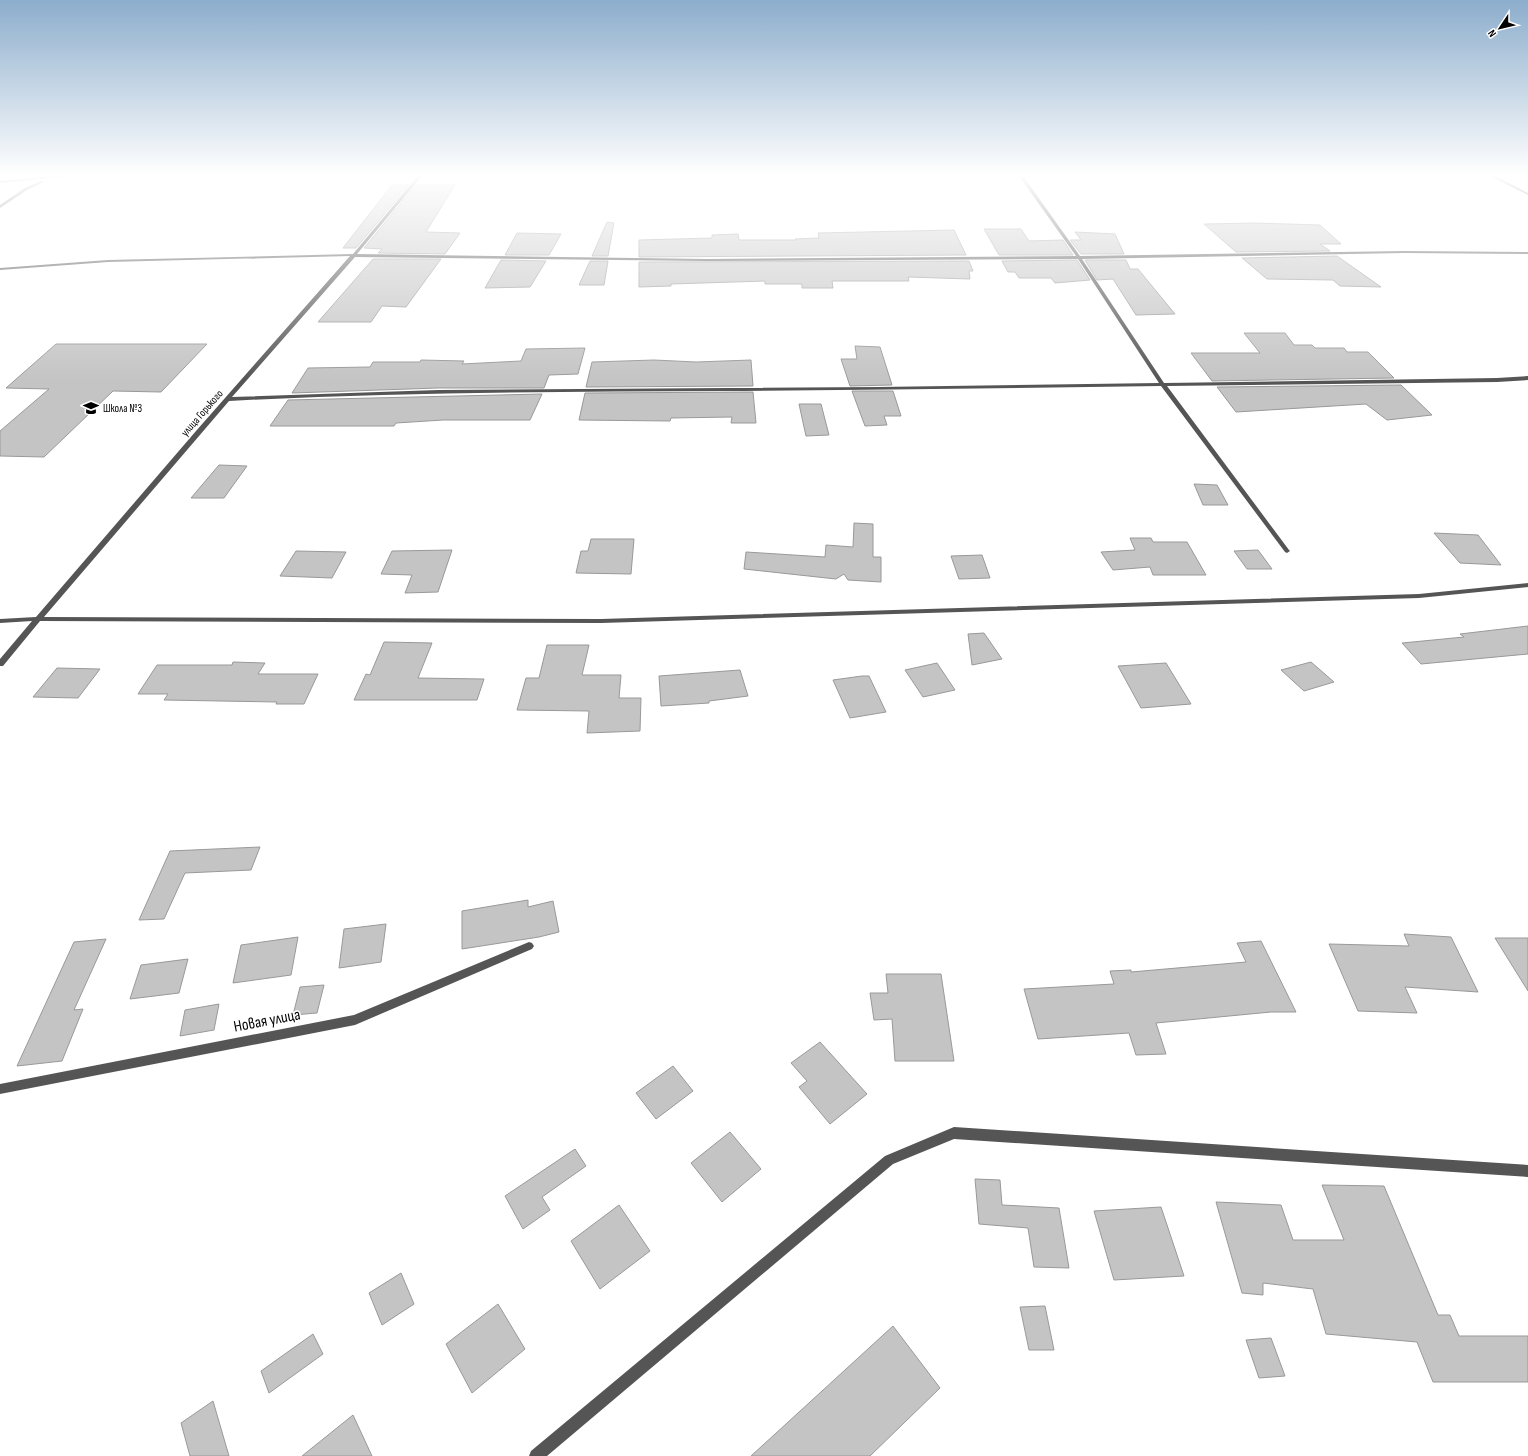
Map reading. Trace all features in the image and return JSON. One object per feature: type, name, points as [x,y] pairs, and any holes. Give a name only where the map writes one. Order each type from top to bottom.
[{"type":"street","name":"улица Горького","points":[[0,664],[227,399],[363,244]]},
{"type":"street","points":[[1069,244],[1162,383],[1287,551]]},
{"type":"street","points":[[0,269],[108,261],[354,255],[706,260],[1079,258],[1404,252],[1528,253]]},
{"type":"street","points":[[227,399],[324,393],[814,389],[1162,383],[1497,380],[1528,378]]},
{"type":"street","points":[[0,621],[601,621],[1419,596],[1528,585]]},
{"type":"street","name":"Новая улица","points":[[0,1089],[354,1020],[529,946]]},
{"type":"street","points":[[536,1456],[889,1160],[954,1132],[1528,1170]]},
{"type":"building","points":[[346,244],[359,244],[356,248],[343,248]]},
{"type":"building","points":[[367,244],[452,244],[445,254],[378,253],[382,249],[364,248]]},
{"type":"building","points":[[511,244],[555,244],[549,255],[505,255]]},
{"type":"building","points":[[597,244],[610,244],[608,256],[592,256]]},
{"type":"building","points":[[639,244],[961,244],[966,255],[639,257]]},
{"type":"building","points":[[993,244],[1066,244],[1073,255],[999,255]]},
{"type":"building","points":[[1073,244],[1119,244],[1124,254],[1081,254]]},
{"type":"building","points":[[1227,244],[1341,244],[1320,244],[1330,251],[1236,252]]},
{"type":"building","points":[[1337,256],[1381,287],[1340,286],[1333,280],[1267,279],[1242,258]]},
{"type":"building","points":[[373,259],[441,259],[406,307],[382,306],[371,322],[318,322]]},
{"type":"building","points":[[501,260],[546,261],[530,287],[485,288]]},
{"type":"building","points":[[1077,260],[1090,280],[1055,283],[1051,278],[1019,278],[1015,272],[1008,272],[1002,261]]},
{"type":"building","points":[[1085,260],[1126,260],[1130,269],[1138,269],[1175,314],[1136,315],[1113,279],[1097,280]]},
{"type":"building","points":[[590,261],[608,261],[604,285],[579,285]]},
{"type":"building","points":[[969,261],[973,271],[969,271],[970,279],[908,277],[909,281],[832,281],[833,288],[802,288],[802,284],[765,284],[765,281],[671,284],[671,286],[639,287],[639,262]]},
{"type":"building","points":[[1244,333],[1285,333],[1294,345],[1312,345],[1315,348],[1344,348],[1347,352],[1368,352],[1394,378],[1212,381],[1191,353],[1260,353]]},
{"type":"building","points":[[56,344],[207,344],[161,392],[113,391],[44,457],[0,456],[0,431],[49,389],[6,388]]},
{"type":"building","points":[[855,346],[880,347],[892,385],[850,386],[841,359],[857,359]]},
{"type":"building","points":[[585,348],[578,374],[549,375],[544,388],[438,388],[292,393],[308,368],[370,367],[373,362],[420,362],[421,360],[464,361],[462,364],[521,361],[526,349]]},
{"type":"building","points":[[654,360],[696,362],[751,360],[753,386],[586,387],[592,362]]},
{"type":"building","points":[[1401,385],[1432,415],[1387,420],[1366,404],[1236,412],[1217,387]]},
{"type":"building","points":[[852,391],[893,391],[901,416],[884,416],[887,425],[865,426]]},
{"type":"building","points":[[753,392],[756,423],[731,423],[732,417],[671,418],[670,421],[579,420],[585,393]]},
{"type":"building","points":[[542,394],[530,420],[443,420],[396,423],[394,426],[270,426],[288,400]]},
{"type":"building","points":[[799,404],[821,404],[829,435],[806,436]]},
{"type":"building","points":[[219,465],[247,466],[224,498],[191,498]]},
{"type":"building","points":[[1194,484],[1217,485],[1228,505],[1203,505]]},
{"type":"building","points":[[854,523],[873,524],[873,557],[881,557],[881,582],[848,580],[844,574],[836,579],[744,569],[746,552],[825,557],[826,545],[853,547]]},
{"type":"building","points":[[1434,533],[1478,535],[1501,565],[1460,563]]},
{"type":"building","points":[[1130,538],[1151,538],[1153,542],[1187,542],[1206,575],[1153,575],[1150,567],[1113,570],[1101,552],[1135,550]]},
{"type":"building","points":[[591,539],[634,539],[631,574],[576,573],[581,551],[588,551]]},
{"type":"building","points":[[452,550],[438,592],[405,593],[412,575],[381,574],[392,551]]},
{"type":"building","points":[[1258,550],[1272,569],[1247,569],[1234,551]]},
{"type":"building","points":[[296,551],[346,552],[332,578],[280,576]]},
{"type":"building","points":[[982,555],[990,578],[959,579],[951,556]]},
{"type":"building","points":[[1528,626],[1528,654],[1421,664],[1402,643],[1464,637],[1460,634]]},
{"type":"building","points":[[984,633],[1002,659],[972,665],[968,634]]},
{"type":"building","points":[[384,642],[432,643],[418,678],[484,679],[477,700],[354,700],[366,674],[370,675]]},
{"type":"building","points":[[547,645],[589,645],[582,675],[621,675],[619,698],[641,698],[640,731],[587,733],[589,711],[517,710],[526,678],[539,678]]},
{"type":"building","points":[[233,662],[265,663],[258,674],[318,674],[304,704],[276,704],[277,702],[164,700],[168,694],[138,694],[157,665],[232,665]]},
{"type":"building","points":[[1311,662],[1334,682],[1304,691],[1281,670]]},
{"type":"building","points":[[937,663],[955,690],[923,697],[905,670]]},
{"type":"building","points":[[1166,663],[1191,704],[1141,708],[1118,666]]},
{"type":"building","points":[[57,668],[100,669],[78,698],[33,697]]},
{"type":"building","points":[[740,670],[748,696],[709,701],[709,703],[661,706],[659,676]]},
{"type":"building","points":[[869,676],[886,712],[850,718],[833,680]]},
{"type":"building","points":[[260,847],[251,870],[185,873],[164,919],[139,920],[170,851]]},
{"type":"building","points":[[528,900],[528,907],[553,901],[559,932],[539,937],[462,949],[462,911]]},
{"type":"building","points":[[386,924],[381,962],[339,968],[344,929]]},
{"type":"building","points":[[1404,934],[1451,937],[1478,992],[1405,987],[1417,1013],[1358,1011],[1329,944],[1409,946]]},
{"type":"building","points":[[298,937],[291,975],[233,983],[241,945]]},
{"type":"building","points":[[1495,938],[1528,938],[1528,991]]},
{"type":"building","points":[[106,939],[74,1010],[83,1009],[62,1061],[17,1066],[74,942]]},
{"type":"building","points":[[1261,941],[1296,1012],[1271,1012],[1156,1023],[1166,1054],[1136,1055],[1129,1033],[1038,1039],[1024,989],[1114,984],[1110,971],[1131,970],[1131,972],[1246,962],[1237,943]]},
{"type":"building","points":[[188,959],[179,993],[130,999],[141,965]]},
{"type":"building","points":[[886,974],[941,974],[954,1061],[895,1061],[892,1019],[874,1020],[870,993],[888,993]]},
{"type":"building","points":[[324,985],[317,1013],[293,1015],[300,987]]},
{"type":"building","points":[[219,1004],[214,1030],[180,1036],[185,1010]]},
{"type":"building","points":[[820,1042],[867,1094],[830,1124],[799,1087],[807,1081],[791,1063]]},
{"type":"building","points":[[673,1066],[693,1091],[656,1119],[636,1093]]},
{"type":"building","points":[[730,1132],[761,1169],[722,1202],[691,1163]]},
{"type":"building","points":[[575,1149],[586,1166],[542,1197],[550,1210],[523,1229],[505,1196]]},
{"type":"building","points":[[975,1179],[1000,1180],[1002,1205],[1059,1208],[1069,1268],[1034,1267],[1028,1228],[979,1224]]},
{"type":"building","points":[[1322,1185],[1384,1186],[1438,1315],[1450,1315],[1459,1336],[1528,1336],[1528,1382],[1433,1382],[1417,1342],[1326,1334],[1313,1289],[1263,1283],[1263,1295],[1242,1293],[1216,1202],[1281,1205],[1293,1240],[1344,1240]]},
{"type":"building","points":[[619,1205],[650,1251],[600,1289],[571,1241]]},
{"type":"building","points":[[1161,1207],[1184,1276],[1114,1280],[1094,1211]]},
{"type":"building","points":[[401,1273],[414,1304],[382,1325],[369,1293]]},
{"type":"building","points":[[498,1304],[525,1349],[472,1393],[446,1344]]},
{"type":"building","points":[[1045,1306],[1054,1350],[1029,1350],[1020,1307]]},
{"type":"building","points":[[893,1326],[940,1388],[870,1456],[751,1456]]},
{"type":"building","points":[[313,1334],[323,1354],[269,1393],[261,1371]]},
{"type":"building","points":[[1271,1338],[1285,1376],[1259,1378],[1246,1340]]},
{"type":"building","points":[[213,1401],[229,1456],[190,1456],[181,1423]]},
{"type":"building","points":[[353,1415],[372,1456],[302,1456]]},
{"type":"place","name":"Школа №3","points":[[91,408]]}]
